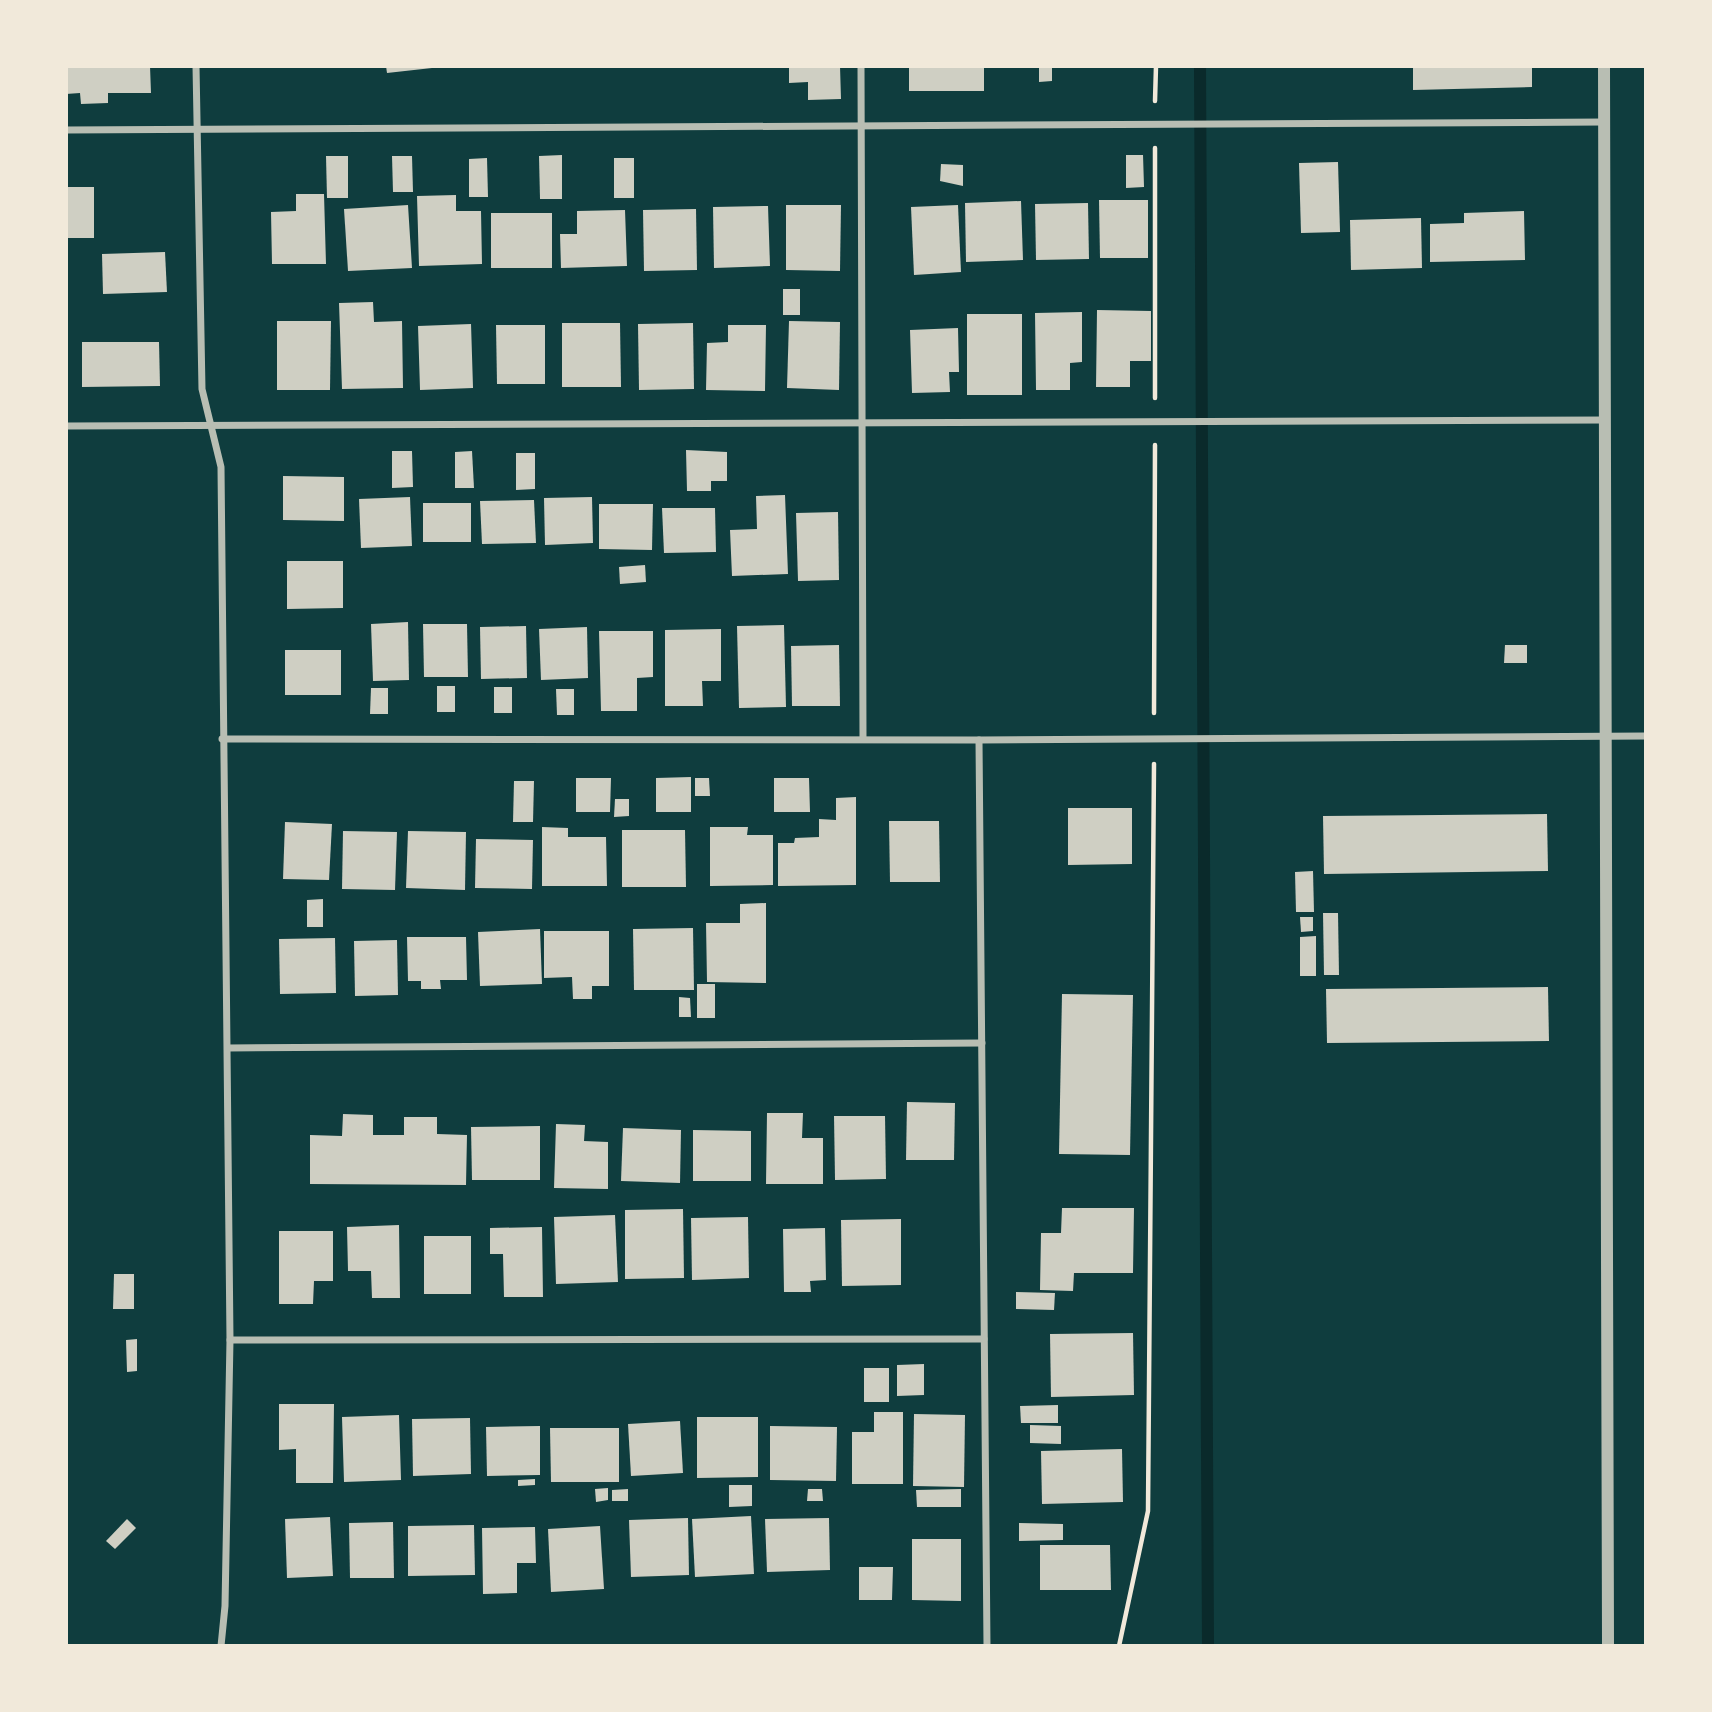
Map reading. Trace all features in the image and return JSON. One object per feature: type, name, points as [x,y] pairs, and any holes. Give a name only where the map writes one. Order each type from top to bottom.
[{"type":"street","points":[[196,66],[202,389],[221,467],[230,1340],[225,1606],[220,1646]]},
{"type":"street","points":[[861,66],[863,738]]},
{"type":"street","points":[[1604,66],[1608,1646]]},
{"type":"street","points":[[66,130],[1604,122]]},
{"type":"street","points":[[66,426],[1605,420]]},
{"type":"street","points":[[222,739],[979,740],[1646,736]]},
{"type":"street","points":[[979,740],[988,1646]]},
{"type":"street","points":[[228,1048],[982,1043]]},
{"type":"street","points":[[230,1340],[984,1339]]},
{"type":"path","points":[[1119,1646],[1147,1511],[1154,738],[1156,66]]},
{"type":"building","points":[[66,66],[150,66],[151,93],[108,93],[108,103],[81,104],[80,93],[66,94]]},
{"type":"building","points":[[386,66],[432,66],[432,68],[387,73]]},
{"type":"building","points":[[789,66],[840,66],[841,99],[808,100],[808,82],[789,83]]},
{"type":"building","points":[[909,66],[984,66],[984,91],[909,91]]},
{"type":"building","points":[[1039,66],[1052,66],[1052,81],[1039,82]]},
{"type":"building","points":[[1413,66],[1532,66],[1532,87],[1413,90]]},
{"type":"building","points":[[562,155],[562,199],[540,199],[539,156]]},
{"type":"building","points":[[1126,155],[1143,155],[1144,187],[1126,188]]},
{"type":"building","points":[[326,156],[348,156],[348,198],[327,198]]},
{"type":"building","points":[[392,156],[412,156],[413,192],[393,192]]},
{"type":"building","points":[[487,158],[488,197],[469,197],[469,159]]},
{"type":"building","points":[[614,158],[634,158],[634,198],[614,198]]},
{"type":"building","points":[[1338,162],[1340,232],[1301,233],[1299,163]]},
{"type":"building","points":[[941,164],[963,165],[963,186],[940,181]]},
{"type":"building","points":[[66,187],[94,187],[94,238],[66,238]]},
{"type":"building","points":[[296,194],[324,194],[326,264],[272,264],[271,212],[296,211]]},
{"type":"building","points":[[456,195],[456,211],[481,211],[482,264],[419,266],[417,196]]},
{"type":"building","points":[[1099,200],[1148,200],[1148,258],[1100,258]]},
{"type":"building","points":[[1021,201],[1023,260],[966,262],[965,203]]},
{"type":"building","points":[[1088,203],[1089,259],[1036,260],[1035,204]]},
{"type":"building","points":[[408,205],[412,268],[348,271],[344,209]]},
{"type":"building","points":[[786,205],[841,205],[840,271],[786,270]]},
{"type":"building","points":[[958,205],[961,272],[914,275],[911,207]]},
{"type":"building","points":[[768,206],[770,266],[714,268],[713,207]]},
{"type":"building","points":[[696,209],[697,270],[644,271],[643,210]]},
{"type":"building","points":[[625,210],[627,266],[561,268],[560,234],[577,234],[577,211]]},
{"type":"building","points":[[1524,211],[1525,260],[1430,262],[1430,224],[1464,223],[1464,213]]},
{"type":"building","points":[[491,213],[552,213],[552,268],[491,268]]},
{"type":"building","points":[[1421,218],[1422,268],[1351,270],[1350,220]]},
{"type":"building","points":[[165,252],[167,292],[103,294],[102,254]]},
{"type":"building","points":[[783,289],[800,289],[800,315],[783,315]]},
{"type":"building","points":[[373,302],[374,322],[402,321],[403,388],[342,389],[339,303]]},
{"type":"building","points":[[1097,310],[1151,311],[1151,361],[1130,361],[1130,387],[1096,387]]},
{"type":"building","points":[[1082,312],[1082,362],[1070,363],[1070,390],[1036,390],[1035,313]]},
{"type":"building","points":[[967,314],[1022,314],[1022,395],[967,395]]},
{"type":"building","points":[[277,321],[331,321],[330,390],[277,390]]},
{"type":"building","points":[[789,321],[840,322],[839,390],[787,388]]},
{"type":"building","points":[[562,323],[620,323],[621,387],[562,387]]},
{"type":"building","points":[[693,323],[694,389],[639,390],[638,324]]},
{"type":"building","points":[[471,324],[473,388],[420,390],[418,326]]},
{"type":"building","points":[[496,325],[545,325],[545,384],[497,384]]},
{"type":"building","points":[[728,325],[766,325],[765,391],[706,390],[707,343],[728,342]]},
{"type":"building","points":[[958,328],[959,372],[949,372],[950,392],[912,393],[910,330]]},
{"type":"building","points":[[82,342],[159,342],[160,386],[82,387]]},
{"type":"building","points":[[686,450],[727,452],[727,481],[711,481],[711,491],[687,491]]},
{"type":"building","points":[[392,451],[412,451],[413,487],[392,488]]},
{"type":"building","points":[[472,451],[474,488],[455,488],[455,452]]},
{"type":"building","points":[[516,453],[535,453],[535,489],[516,490]]},
{"type":"building","points":[[283,476],[344,477],[344,521],[283,520]]},
{"type":"building","points":[[785,495],[788,574],[732,576],[730,530],[757,529],[756,496]]},
{"type":"building","points":[[410,497],[412,546],[361,548],[359,499]]},
{"type":"building","points":[[592,497],[593,543],[545,545],[544,498]]},
{"type":"building","points":[[534,500],[536,543],[482,544],[480,501]]},
{"type":"building","points":[[423,503],[471,503],[471,542],[423,542]]},
{"type":"building","points":[[599,504],[653,504],[652,550],[599,549]]},
{"type":"building","points":[[662,508],[715,508],[716,552],[664,553]]},
{"type":"building","points":[[838,512],[839,580],[798,581],[796,513]]},
{"type":"building","points":[[287,561],[343,561],[343,608],[287,609]]},
{"type":"building","points":[[645,565],[646,582],[620,584],[619,567]]},
{"type":"building","points":[[408,622],[409,680],[373,681],[371,624]]},
{"type":"building","points":[[423,624],[467,624],[468,677],[424,677]]},
{"type":"building","points":[[784,625],[786,707],[739,708],[737,626]]},
{"type":"building","points":[[526,626],[527,678],[481,679],[480,627]]},
{"type":"building","points":[[587,627],[588,678],[541,680],[539,629]]},
{"type":"building","points":[[721,629],[721,681],[702,681],[703,706],[665,706],[665,630]]},
{"type":"building","points":[[599,631],[653,631],[653,677],[637,678],[637,711],[601,711]]},
{"type":"building","points":[[839,645],[840,706],[792,706],[791,646]]},
{"type":"building","points":[[1505,645],[1527,645],[1527,663],[1504,663]]},
{"type":"building","points":[[285,650],[341,650],[341,695],[285,695]]},
{"type":"building","points":[[437,686],[455,686],[455,712],[437,712]]},
{"type":"building","points":[[494,687],[512,687],[512,713],[494,713]]},
{"type":"building","points":[[371,688],[388,688],[388,714],[370,714]]},
{"type":"building","points":[[556,689],[574,689],[574,715],[557,715]]},
{"type":"building","points":[[691,777],[691,812],[656,812],[656,778]]},
{"type":"building","points":[[576,778],[611,778],[610,812],[576,812]]},
{"type":"building","points":[[695,778],[709,778],[710,796],[695,796]]},
{"type":"building","points":[[774,778],[809,778],[810,812],[774,812]]},
{"type":"building","points":[[514,781],[534,781],[533,822],[513,822]]},
{"type":"building","points":[[856,797],[856,885],[778,886],[778,843],[794,843],[795,838],[819,837],[819,819],[836,820],[836,798]]},
{"type":"building","points":[[615,799],[629,799],[629,816],[614,817]]},
{"type":"building","points":[[1068,808],[1132,808],[1132,864],[1068,865]]},
{"type":"building","points":[[1547,814],[1548,871],[1324,874],[1323,816]]},
{"type":"building","points":[[889,821],[939,821],[940,882],[890,882]]},
{"type":"building","points":[[285,822],[332,824],[329,880],[283,879]]},
{"type":"building","points":[[542,827],[568,828],[568,837],[606,837],[607,886],[542,886]]},
{"type":"building","points":[[710,827],[748,827],[747,835],[773,835],[773,885],[710,886]]},
{"type":"building","points":[[622,830],[685,830],[686,887],[622,887]]},
{"type":"building","points":[[343,831],[397,832],[395,890],[342,889]]},
{"type":"building","points":[[408,831],[466,832],[465,890],[406,888]]},
{"type":"building","points":[[476,839],[533,840],[532,889],[475,888]]},
{"type":"building","points":[[1313,871],[1314,912],[1296,912],[1295,872]]},
{"type":"building","points":[[323,899],[323,927],[307,927],[307,900]]},
{"type":"building","points":[[766,903],[766,983],[707,982],[706,923],[740,923],[740,904]]},
{"type":"building","points":[[1323,913],[1338,913],[1339,975],[1324,975]]},
{"type":"building","points":[[1300,917],[1313,917],[1313,931],[1301,932]]},
{"type":"building","points":[[693,928],[694,990],[634,990],[633,929]]},
{"type":"building","points":[[540,929],[542,984],[480,986],[478,932]]},
{"type":"building","points":[[544,931],[609,931],[609,986],[592,986],[592,999],[573,999],[572,977],[544,978]]},
{"type":"building","points":[[1316,936],[1316,976],[1300,976],[1300,937]]},
{"type":"building","points":[[407,937],[466,937],[467,980],[440,980],[441,989],[421,989],[421,981],[408,981]]},
{"type":"building","points":[[335,938],[336,993],[280,994],[279,939]]},
{"type":"building","points":[[397,940],[398,995],[355,996],[354,941]]},
{"type":"building","points":[[697,984],[715,984],[715,1018],[697,1018]]},
{"type":"building","points":[[1548,987],[1549,1041],[1327,1043],[1326,989]]},
{"type":"building","points":[[1062,994],[1133,995],[1130,1155],[1059,1154]]},
{"type":"building","points":[[679,997],[690,998],[691,1017],[679,1017]]},
{"type":"building","points":[[907,1102],[955,1103],[954,1160],[906,1160]]},
{"type":"building","points":[[767,1113],[803,1113],[802,1138],[823,1138],[823,1184],[766,1184]]},
{"type":"building","points":[[343,1114],[373,1115],[373,1135],[404,1135],[404,1117],[437,1117],[437,1134],[467,1135],[466,1185],[310,1184],[310,1135],[342,1136]]},
{"type":"building","points":[[834,1116],[885,1116],[886,1179],[835,1180]]},
{"type":"building","points":[[556,1124],[585,1125],[584,1141],[608,1142],[608,1189],[554,1188]]},
{"type":"building","points":[[540,1126],[540,1180],[472,1180],[471,1127]]},
{"type":"building","points":[[623,1128],[681,1130],[680,1183],[621,1181]]},
{"type":"building","points":[[693,1130],[751,1131],[751,1181],[693,1181]]},
{"type":"building","points":[[1062,1208],[1134,1208],[1133,1273],[1074,1273],[1073,1291],[1040,1290],[1041,1233],[1061,1233]]},
{"type":"building","points":[[683,1209],[684,1278],[625,1279],[625,1210]]},
{"type":"building","points":[[615,1215],[618,1282],[556,1284],[554,1217]]},
{"type":"building","points":[[748,1217],[749,1278],[692,1280],[691,1218]]},
{"type":"building","points":[[901,1219],[901,1285],[842,1286],[841,1220]]},
{"type":"building","points":[[399,1225],[400,1298],[372,1298],[371,1271],[348,1271],[347,1227]]},
{"type":"building","points":[[542,1227],[543,1297],[504,1297],[503,1254],[490,1254],[490,1228]]},
{"type":"building","points":[[825,1228],[826,1280],[810,1281],[811,1292],[784,1292],[783,1229]]},
{"type":"building","points":[[279,1231],[333,1231],[333,1281],[314,1281],[313,1304],[279,1304]]},
{"type":"building","points":[[424,1236],[471,1236],[471,1294],[424,1294]]},
{"type":"building","points":[[114,1274],[134,1274],[134,1309],[113,1309]]},
{"type":"building","points":[[1016,1292],[1055,1293],[1054,1310],[1016,1309]]},
{"type":"building","points":[[1133,1333],[1134,1395],[1051,1397],[1050,1334]]},
{"type":"building","points":[[137,1339],[137,1371],[127,1372],[126,1340]]},
{"type":"building","points":[[924,1364],[924,1395],[897,1396],[897,1365]]},
{"type":"building","points":[[864,1368],[889,1368],[889,1402],[864,1402]]},
{"type":"building","points":[[279,1404],[334,1404],[333,1483],[296,1483],[296,1449],[279,1450]]},
{"type":"building","points":[[1058,1405],[1058,1423],[1021,1423],[1020,1406]]},
{"type":"building","points":[[874,1412],[903,1412],[903,1484],[852,1484],[852,1432],[874,1432]]},
{"type":"building","points":[[914,1414],[965,1415],[964,1487],[913,1486]]},
{"type":"building","points":[[399,1415],[401,1480],[344,1482],[342,1417]]},
{"type":"building","points":[[697,1417],[758,1417],[758,1477],[697,1478]]},
{"type":"building","points":[[470,1418],[471,1474],[413,1476],[412,1419]]},
{"type":"building","points":[[680,1421],[683,1473],[631,1476],[628,1424]]},
{"type":"building","points":[[1030,1425],[1061,1426],[1061,1444],[1030,1443]]},
{"type":"building","points":[[540,1426],[540,1475],[487,1476],[486,1427]]},
{"type":"building","points":[[770,1426],[837,1427],[836,1481],[770,1480]]},
{"type":"building","points":[[550,1428],[619,1428],[619,1482],[551,1482]]},
{"type":"building","points":[[1122,1449],[1123,1502],[1042,1504],[1041,1451]]},
{"type":"building","points":[[535,1479],[535,1485],[518,1486],[518,1480]]},
{"type":"building","points":[[729,1485],[752,1485],[752,1506],[729,1507]]},
{"type":"building","points":[[608,1488],[608,1500],[596,1502],[595,1489]]},
{"type":"building","points":[[628,1489],[628,1501],[612,1501],[612,1490]]},
{"type":"building","points":[[808,1489],[822,1489],[823,1501],[807,1501]]},
{"type":"building","points":[[961,1489],[961,1507],[917,1507],[916,1490]]},
{"type":"building","points":[[751,1516],[754,1574],[695,1577],[692,1519]]},
{"type":"building","points":[[330,1517],[333,1576],[287,1578],[285,1519]]},
{"type":"building","points":[[688,1518],[689,1575],[631,1577],[629,1520]]},
{"type":"building","points":[[829,1518],[830,1570],[767,1572],[765,1519]]},
{"type":"building","points":[[127,1519],[136,1528],[115,1549],[106,1541]]},
{"type":"building","points":[[393,1522],[394,1578],[350,1578],[349,1523]]},
{"type":"building","points":[[1019,1523],[1063,1524],[1063,1540],[1019,1541]]},
{"type":"building","points":[[474,1525],[475,1575],[408,1576],[408,1526]]},
{"type":"building","points":[[600,1526],[604,1589],[551,1592],[548,1529]]},
{"type":"building","points":[[535,1527],[536,1563],[517,1563],[517,1593],[483,1594],[482,1528]]},
{"type":"building","points":[[912,1539],[961,1539],[961,1601],[912,1600]]},
{"type":"building","points":[[1040,1545],[1110,1545],[1111,1590],[1040,1590]]},
{"type":"building","points":[[859,1567],[893,1567],[892,1600],[859,1600]]},
{"type":"waterway","points":[[1200,66],[1208,1646]]}]
